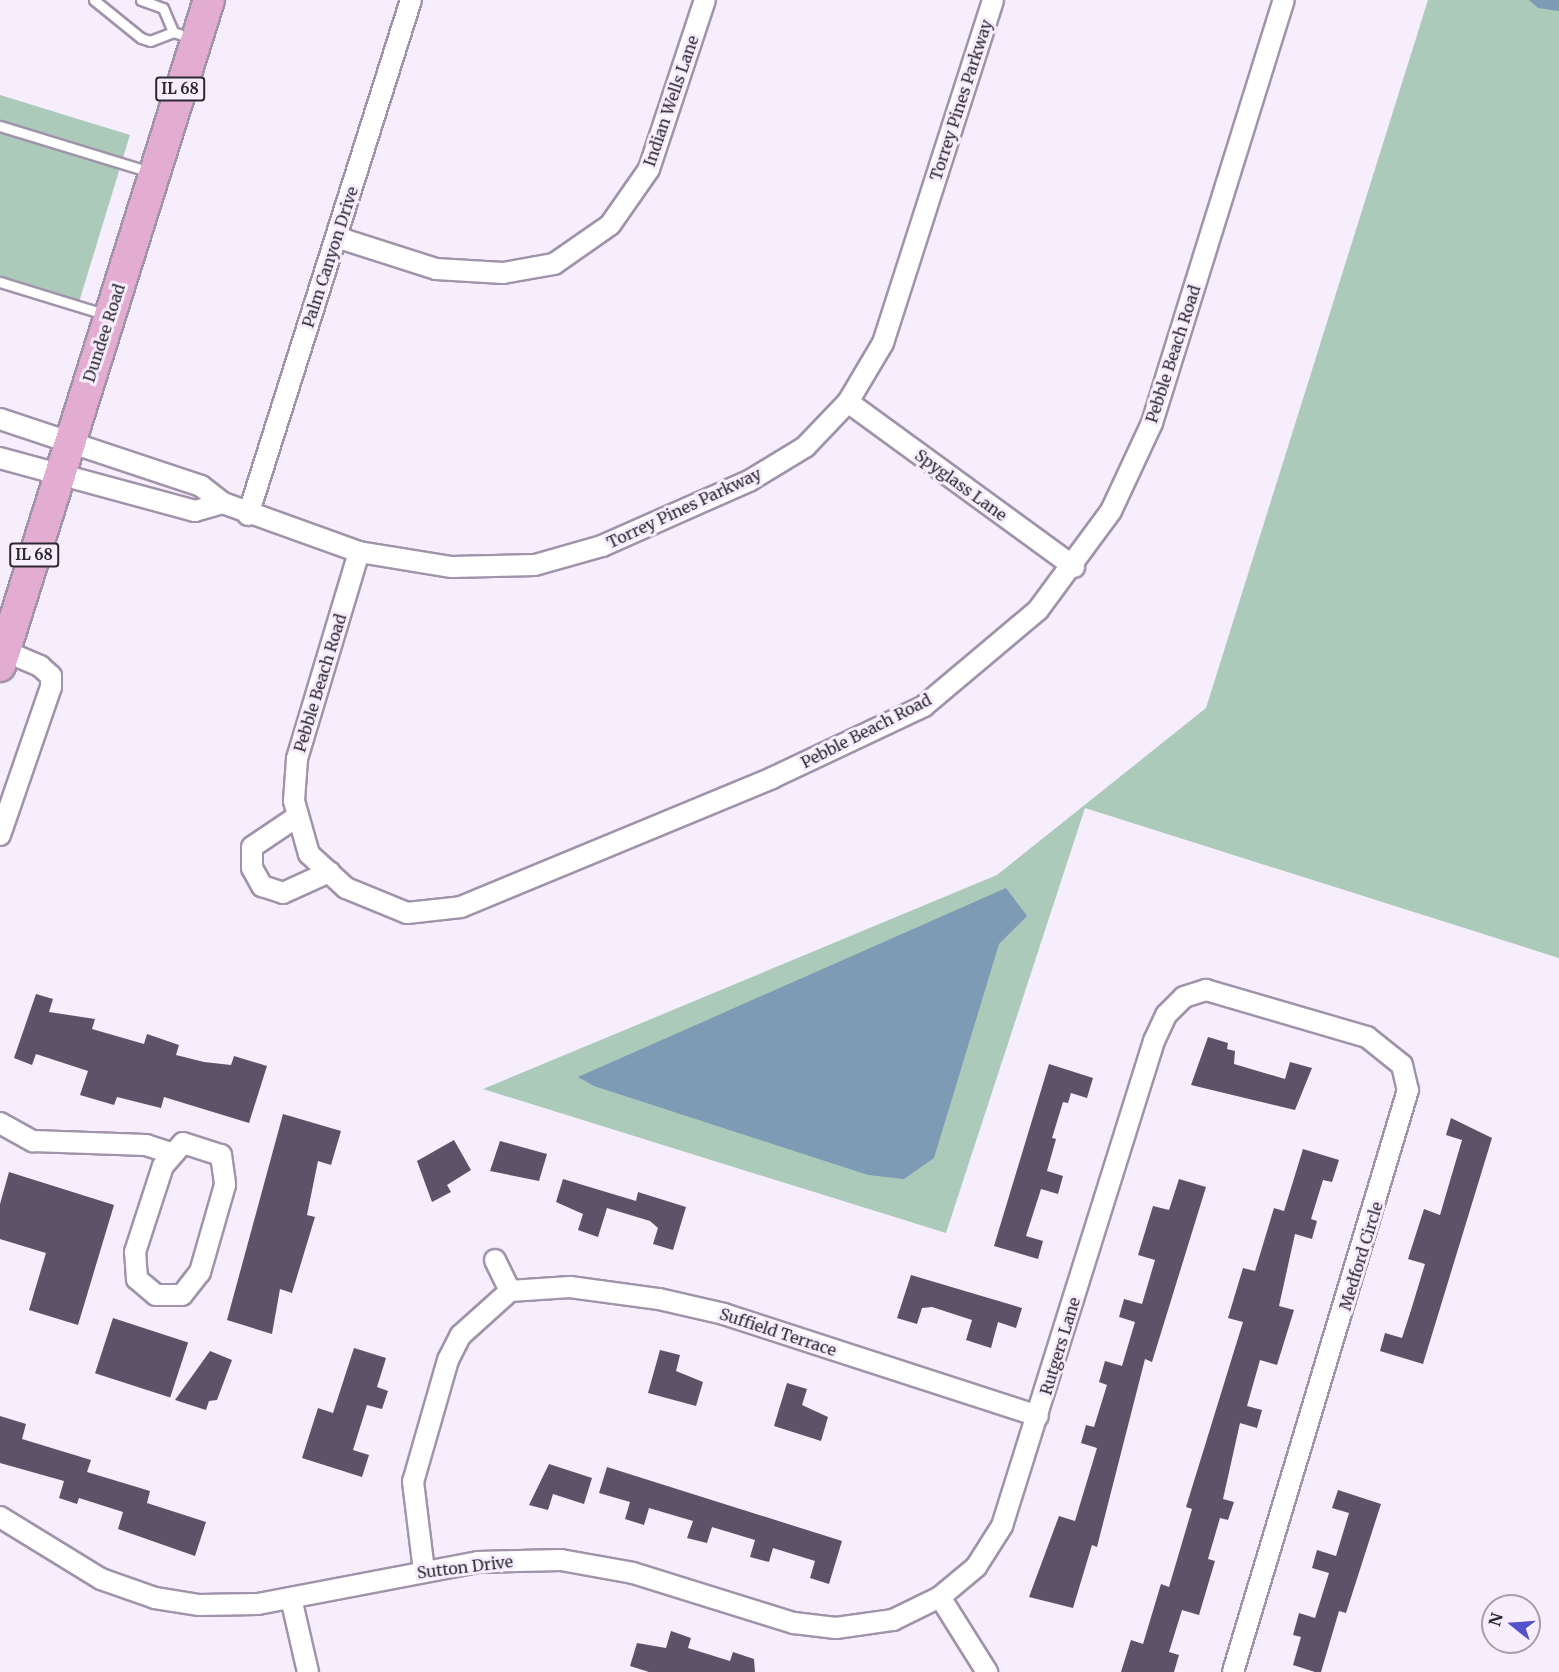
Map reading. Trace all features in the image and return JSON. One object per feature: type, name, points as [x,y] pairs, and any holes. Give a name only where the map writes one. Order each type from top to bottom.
[{"type":"main road","name":"Dundee Road","points":[[2,659],[154,173],[185,36],[209,0]]},
{"type":"street","name":"Palm Canyon Drive","points":[[248,515],[411,0]]},
{"type":"street","name":"Indian Wells Lane","points":[[336,237],[436,269],[503,273],[554,264],[610,225],[649,169],[705,0]]},
{"type":"street","name":"Torrey Pines Parkway","points":[[0,419],[70,439],[108,458],[201,486],[223,503],[248,515],[359,552],[452,567],[535,565],[602,546],[749,481],[805,447],[848,402],[883,343],[993,0]]},
{"type":"street","name":"Pebble Beach Road","points":[[359,552],[297,759],[298,816],[309,854],[346,888],[407,913],[461,907],[772,778],[924,705],[996,650],[1074,567],[1111,511],[1152,423],[1284,0]]},
{"type":"street","name":"Spyglass Lane","points":[[848,402],[1074,567]]},
{"type":"street","points":[[0,458],[59,476],[195,511],[223,503]]},
{"type":"street","points":[[0,836],[51,687],[51,676],[40,666],[2,659]]},
{"type":"street","points":[[298,816],[252,847],[252,868],[262,886],[283,893],[329,872]]},
{"type":"street","name":"Medford Circle","points":[[1184,997],[1206,990],[1230,994],[1367,1037],[1402,1065],[1408,1090],[1233,1672]]},
{"type":"street","name":"Rutgers Lane","points":[[940,1597],[976,1567],[1002,1526],[1154,1041],[1166,1014],[1184,997]]},
{"type":"street","points":[[0,1122],[33,1141],[146,1145],[170,1153]]},
{"type":"street","points":[[183,1143],[197,1145],[221,1155],[226,1170],[200,1272],[182,1296],[156,1295],[137,1279],[136,1261],[170,1153],[183,1143]]},
{"type":"street","points":[[424,1571],[413,1482],[448,1360],[476,1318],[510,1291],[495,1260]]},
{"type":"street","name":"Suffield Terrace","points":[[510,1291],[570,1287],[659,1299],[1038,1416]]},
{"type":"street","name":"Sutton Drive","points":[[0,1517],[101,1579],[155,1599],[231,1606],[291,1598],[478,1562],[572,1561],[633,1573],[794,1623],[836,1628],[893,1620],[940,1597]]},
{"type":"street","points":[[940,1597],[987,1672]]},
{"type":"street","points":[[291,1598],[308,1672]]},
{"type":"lane","points":[[94,0],[141,38],[150,41],[185,36]]},
{"type":"lane","points":[[141,0],[163,8],[185,36]]},
{"type":"lane","points":[[0,126],[154,173]]},
{"type":"lane","points":[[0,282],[109,316]]},
{"type":"green space","points":[[1428,0],[1559,0],[1559,958],[1085,808],[946,1233],[483,1089],[997,875],[1206,708]]},
{"type":"green space","points":[[0,95],[130,135],[76,312],[0,289]]},
{"type":"water","points":[[1529,0],[1559,0],[1559,11],[1538,8]]},
{"type":"water","points":[[1006,888],[1027,916],[999,944],[934,1158],[904,1179],[868,1175],[594,1086],[578,1077]]},
{"type":"building","points":[[36,994],[53,999],[49,1012],[95,1019],[92,1029],[144,1044],[147,1034],[179,1045],[176,1055],[204,1062],[231,1065],[234,1056],[267,1066],[249,1123],[164,1097],[161,1108],[117,1097],[114,1105],[80,1095],[88,1071],[36,1054],[32,1065],[14,1058]]},
{"type":"building","points":[[1208,1037],[1228,1043],[1227,1049],[1235,1051],[1234,1064],[1285,1079],[1290,1062],[1312,1068],[1295,1110],[1191,1085]]},
{"type":"building","points":[[1049,1064],[1093,1078],[1087,1098],[1071,1093],[1068,1103],[1063,1102],[1052,1138],[1056,1139],[1047,1171],[1063,1176],[1058,1194],[1041,1189],[1026,1236],[1043,1241],[1038,1259],[994,1246]]},
{"type":"building","points":[[283,1114],[341,1131],[331,1165],[318,1161],[307,1215],[315,1217],[292,1293],[280,1289],[272,1334],[227,1320]]},
{"type":"building","points":[[1451,1118],[1492,1138],[1423,1364],[1380,1351],[1385,1333],[1402,1338],[1412,1307],[1425,1264],[1408,1259],[1424,1209],[1440,1215],[1462,1140],[1446,1135]]},
{"type":"building","points":[[454,1140],[471,1170],[447,1185],[451,1192],[432,1202],[417,1161]]},
{"type":"building","points":[[500,1141],[547,1154],[539,1181],[490,1171]]},
{"type":"building","points":[[1303,1149],[1339,1160],[1332,1182],[1323,1180],[1311,1219],[1317,1221],[1312,1239],[1295,1234],[1279,1306],[1294,1310],[1277,1365],[1260,1360],[1247,1406],[1262,1410],[1257,1428],[1240,1423],[1223,1499],[1234,1502],[1228,1520],[1220,1518],[1208,1559],[1215,1561],[1199,1615],[1182,1610],[1169,1652],[1179,1655],[1174,1672],[1121,1672],[1131,1640],[1143,1644],[1161,1584],[1169,1587],[1192,1509],[1186,1507],[1243,1322],[1228,1318],[1243,1268],[1255,1271],[1274,1208],[1284,1211]]},
{"type":"building","points":[[9,1172],[114,1205],[78,1325],[29,1310],[46,1253],[0,1239],[0,1204]]},
{"type":"building","points":[[563,1179],[636,1201],[638,1192],[686,1207],[673,1250],[653,1244],[658,1228],[650,1221],[607,1208],[598,1237],[578,1230],[583,1214],[556,1202]]},
{"type":"building","points":[[1179,1179],[1206,1187],[1152,1362],[1145,1359],[1097,1547],[1092,1545],[1073,1608],[1029,1597],[1059,1516],[1075,1521],[1097,1448],[1081,1443],[1086,1425],[1094,1427],[1107,1385],[1099,1382],[1105,1361],[1122,1366],[1135,1322],[1119,1317],[1124,1299],[1142,1304],[1155,1260],[1138,1255],[1153,1206],[1169,1210]]},
{"type":"building","points":[[911,1275],[1022,1308],[1016,1328],[998,1322],[991,1348],[966,1340],[972,1320],[932,1307],[922,1308],[917,1324],[897,1318]]},
{"type":"building","points":[[113,1318],[188,1342],[170,1398],[95,1373]]},
{"type":"building","points":[[354,1348],[386,1358],[377,1387],[388,1391],[382,1409],[367,1405],[353,1450],[369,1455],[362,1477],[302,1458],[318,1408],[333,1413]]},
{"type":"building","points":[[660,1350],[680,1355],[676,1371],[703,1382],[696,1406],[648,1393]]},
{"type":"building","points":[[210,1351],[232,1360],[217,1400],[209,1401],[206,1410],[175,1400]]},
{"type":"building","points":[[787,1383],[807,1389],[802,1405],[828,1417],[821,1441],[774,1426]]},
{"type":"building","points":[[0,1416],[26,1424],[22,1439],[91,1460],[87,1472],[150,1491],[147,1503],[206,1522],[195,1556],[118,1529],[123,1512],[79,1498],[77,1504],[59,1498],[64,1481],[0,1463]]},
{"type":"building","points":[[549,1464],[592,1478],[584,1504],[553,1494],[548,1510],[529,1505]]},
{"type":"building","points":[[607,1467],[842,1541],[829,1584],[810,1578],[815,1561],[773,1548],[769,1562],[750,1557],[755,1540],[712,1527],[707,1543],[687,1538],[693,1521],[649,1508],[644,1525],[625,1519],[630,1502],[599,1493]]},
{"type":"building","points":[[1338,1490],[1381,1504],[1346,1613],[1339,1611],[1321,1672],[1315,1672],[1293,1665],[1301,1637],[1293,1635],[1299,1613],[1315,1618],[1329,1573],[1312,1568],[1317,1550],[1336,1556],[1349,1513],[1332,1508]]},
{"type":"building","points":[[671,1631],[691,1638],[688,1648],[730,1661],[733,1652],[754,1659],[755,1672],[649,1672],[630,1666],[637,1643],[666,1648]]}]
